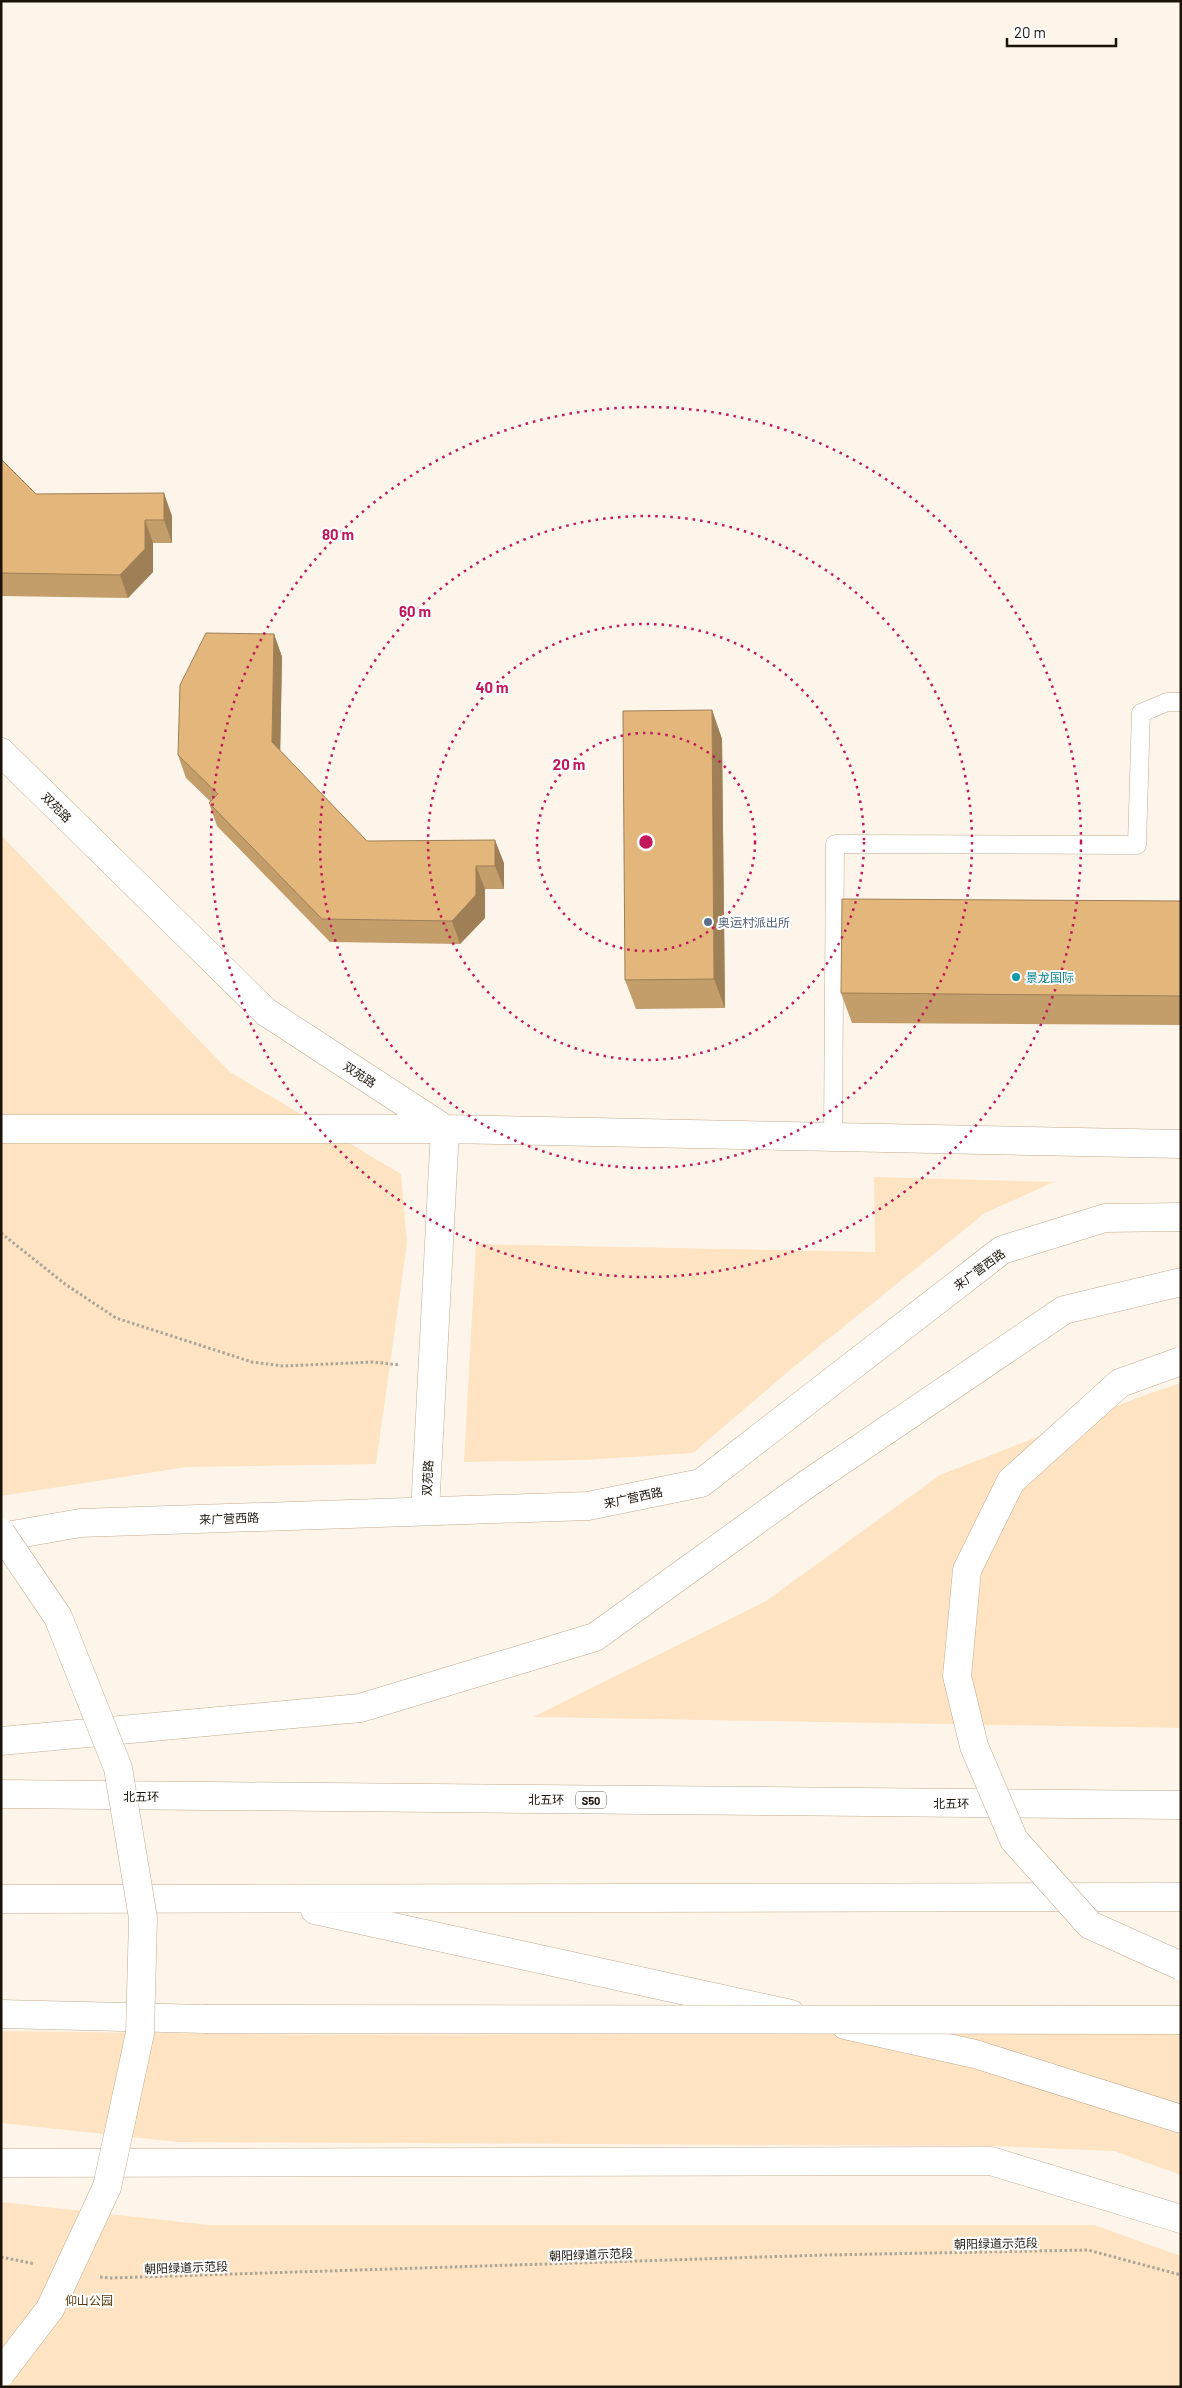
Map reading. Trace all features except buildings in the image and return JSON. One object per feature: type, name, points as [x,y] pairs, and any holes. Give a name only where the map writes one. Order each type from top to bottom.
[{"type":"main road","name":"双苑路","points":[[1,752],[266,1012],[445,1129],[425,1511]]},
{"type":"main road","points":[[1,1129],[445,1129],[1181,1144]]},
{"type":"main road","name":"来广营西路","points":[[1,1535],[80,1523],[588,1506],[701,1483],[1002,1250],[1106,1218],[1181,1217]]},
{"type":"main road","points":[[1,1741],[360,1708],[595,1637],[807,1484],[1064,1310],[1181,1282]]},
{"type":"main road","points":[[1181,1361],[1120,1383],[1011,1481],[967,1570],[957,1676],[974,1746],[1014,1840],[1090,1925],[1181,1966]]},
{"type":"main road","points":[[1,1535],[58,1617],[118,1768],[143,1918],[140,2033],[107,2186],[50,2309],[1,2373]]},
{"type":"main road","name":"北五环","points":[[1,1794],[1181,1805]]},
{"type":"main road","points":[[1,1899],[1181,1897]]},
{"type":"main road","points":[[263,1898],[975,2054],[1170,2115]]},
{"type":"main road","points":[[1,2014],[205,2019],[1181,2020]]},
{"type":"main road","points":[[1,2163],[991,2161],[1181,2219]]},
{"type":"lane","points":[[833,1137],[835,844],[1137,845],[1141,712],[1167,702],[1181,702]]},
{"type":"path","points":[[1,1232],[65,1284],[116,1318],[252,1362],[284,1366],[374,1362],[432,1368]]},
{"type":"path","name":"朝阳绿道示范段","points":[[99,2276],[119,2278],[824,2255],[1088,2250],[1181,2275]]},
{"type":"path","points":[[1,2257],[40,2265]]},
{"type":"green space","points":[[1,835],[230,1072],[401,1174],[407,1243],[376,1464],[187,1467],[1,1496]]},
{"type":"green space","points":[[874,1177],[1054,1182],[985,1213],[796,1365],[693,1453],[585,1460],[464,1462],[476,1244],[875,1252]]},
{"type":"green space","points":[[1181,1383],[1181,1728],[533,1717],[766,1601],[940,1475],[1142,1396]]},
{"type":"green space","points":[[1,2031],[320,2035],[1181,2033],[1181,2175],[1114,2151],[992,2146],[178,2142],[1,2123]]},
{"type":"green space","name":"仰山公园","points":[[1,2202],[209,2225],[1094,2225],[1181,2256],[1181,2387],[1,2387]]},
{"type":"place","name":"奥运村派出所","points":[[708,922]]},
{"type":"place","name":"景龙国际","points":[[1016,977]]}]
